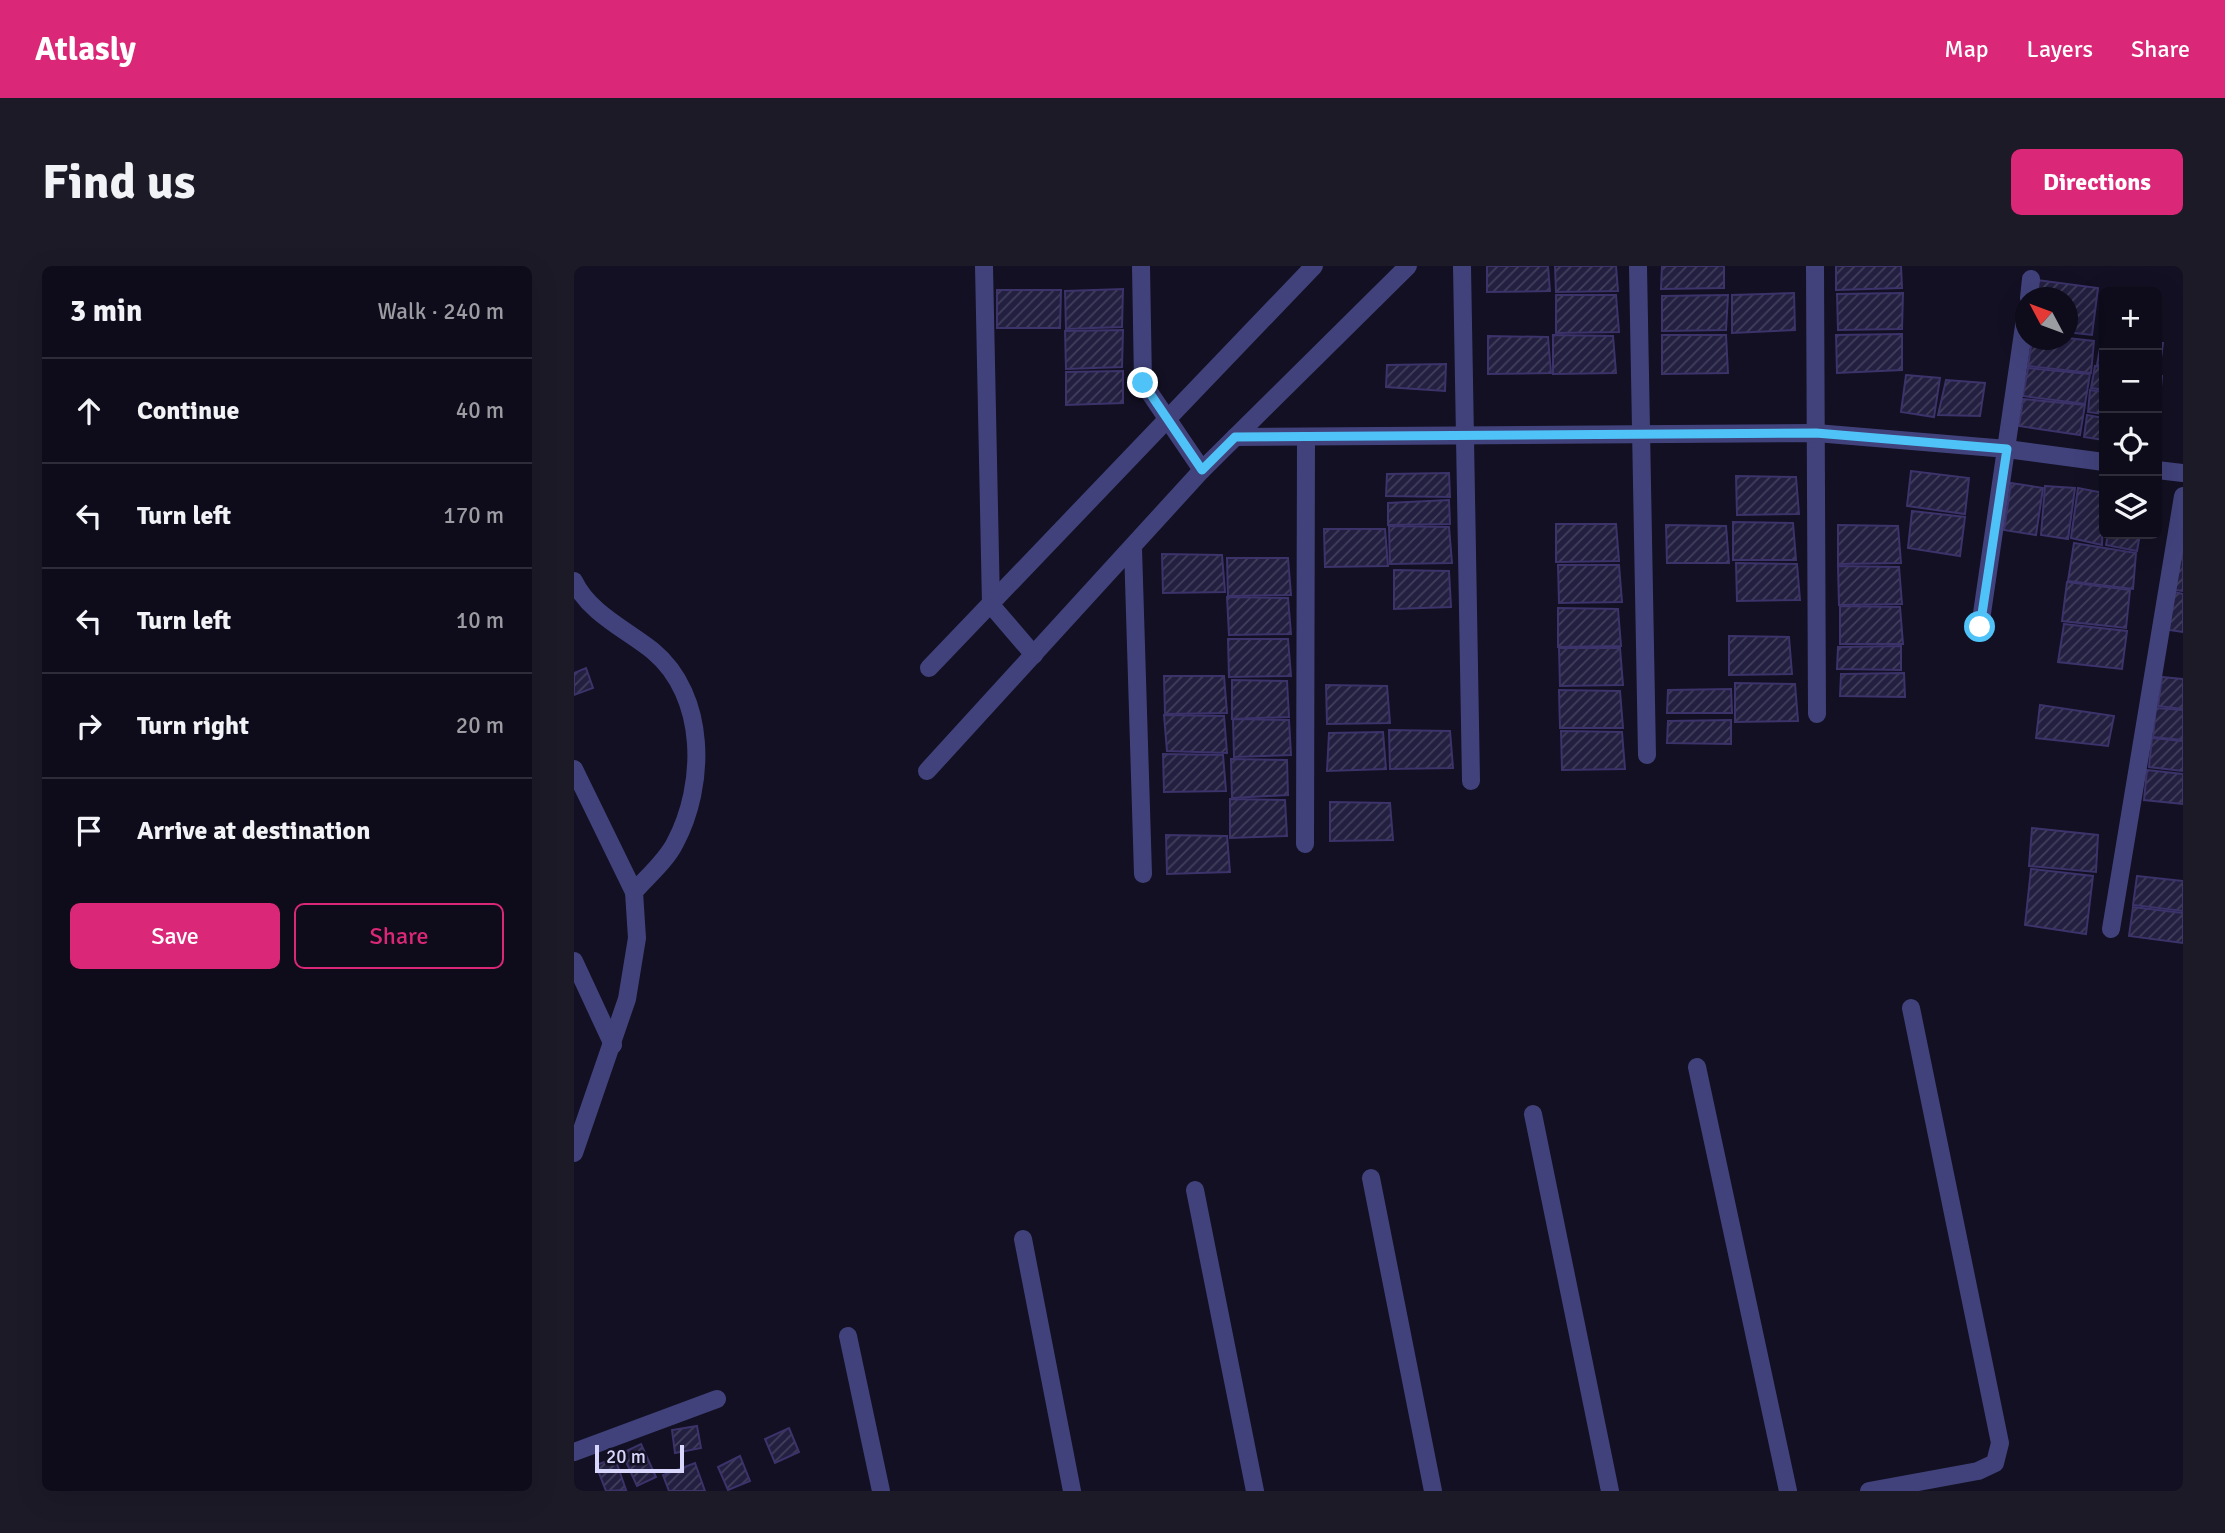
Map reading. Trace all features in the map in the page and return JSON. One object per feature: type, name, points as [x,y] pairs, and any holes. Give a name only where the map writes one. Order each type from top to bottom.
[{"type":"street","points":[[984,266],[991,605],[1034,655]]},
{"type":"street","points":[[1141,266],[1143,383],[1202,470]]},
{"type":"street","points":[[929,668],[1314,266]]},
{"type":"street","points":[[927,771],[1202,470],[1408,266]]},
{"type":"street","points":[[1462,266],[1471,781]]},
{"type":"street","points":[[1638,266],[1644,434],[1647,755]]},
{"type":"street","points":[[1815,266],[1817,714]]},
{"type":"street","points":[[2030,287],[2031,279]]},
{"type":"street","points":[[1980,627],[2021,350]]},
{"type":"street","points":[[1235,437],[1816,433],[2007,449],[2099,461]]},
{"type":"street","points":[[1305,844],[1306,437]]},
{"type":"street","points":[[2162,471],[2183,473]]},
{"type":"street","points":[[2111,929],[2183,496]]},
{"type":"street","points":[[1133,548],[1143,874]]},
{"type":"street","points":[[574,581],[607,619],[655,653],[682,685],[697,729],[691,800],[675,845],[634,892]]},
{"type":"street","points":[[574,769],[634,892],[637,938],[627,999],[574,1153]]},
{"type":"street","points":[[574,961],[613,1045]]},
{"type":"street","points":[[1869,1491],[1978,1471],[1995,1463],[2000,1443],[1911,1008]]},
{"type":"street","points":[[1697,1067],[1788,1491]]},
{"type":"street","points":[[1533,1114],[1610,1491]]},
{"type":"street","points":[[1371,1178],[1433,1491]]},
{"type":"street","points":[[1195,1190],[1255,1491]]},
{"type":"street","points":[[1023,1239],[1072,1491]]},
{"type":"street","points":[[848,1336],[881,1491]]},
{"type":"street","points":[[574,1452],[717,1399]]},
{"type":"building","points":[[1487,266],[1548,266],[1550,291],[1487,292]]},
{"type":"building","points":[[1555,266],[1616,266],[1618,291],[1556,292]]},
{"type":"building","points":[[1662,266],[1724,266],[1724,288],[1661,289]]},
{"type":"building","points":[[1836,266],[1901,266],[1902,288],[1836,290]]},
{"type":"building","points":[[2037,280],[2098,288],[2092,335],[2078,333],[2078,287],[2036,287]]},
{"type":"building","points":[[1123,289],[1122,327],[1066,329],[1065,291]]},
{"type":"building","points":[[997,290],[1061,290],[1060,328],[997,328]]},
{"type":"building","points":[[1794,293],[1795,330],[1732,333],[1732,295]]},
{"type":"building","points":[[1903,293],[1902,329],[1838,330],[1837,294]]},
{"type":"building","points":[[1556,295],[1616,295],[1619,332],[1556,333]]},
{"type":"building","points":[[1728,295],[1726,330],[1662,331],[1662,296]]},
{"type":"building","points":[[1123,330],[1122,367],[1066,369],[1065,331]]},
{"type":"building","points":[[1902,334],[1902,370],[1837,373],[1836,335]]},
{"type":"building","points":[[1553,335],[1613,336],[1616,373],[1553,374]]},
{"type":"building","points":[[1662,335],[1726,335],[1728,373],[1662,374]]},
{"type":"building","points":[[1488,336],[1548,337],[1551,373],[1488,374]]},
{"type":"building","points":[[2078,339],[2094,341],[2091,373],[2028,366],[2030,350],[2078,350]]},
{"type":"building","points":[[1446,364],[1445,391],[1386,387],[1387,365]]},
{"type":"building","points":[[2095,366],[2099,367],[2099,389],[2091,388]]},
{"type":"building","points":[[2028,368],[2090,374],[2085,404],[2023,396]]},
{"type":"building","points":[[1123,371],[1123,403],[1066,405],[1066,372]]},
{"type":"building","points":[[1906,375],[1940,378],[1934,417],[1901,412]]},
{"type":"building","points":[[1946,380],[1985,383],[1980,416],[1938,415]]},
{"type":"building","points":[[2090,390],[2099,391],[2099,413],[2088,412]]},
{"type":"building","points":[[2023,399],[2085,405],[2080,435],[2019,426]]},
{"type":"building","points":[[2087,415],[2099,417],[2099,439],[2084,437]]},
{"type":"building","points":[[1911,471],[1969,478],[1965,514],[1907,506]]},
{"type":"building","points":[[1449,473],[1450,497],[1386,496],[1387,474]]},
{"type":"building","points":[[1736,476],[1796,477],[1799,514],[1737,515]]},
{"type":"building","points":[[2011,483],[2043,488],[2036,535],[2004,530]]},
{"type":"building","points":[[2045,486],[2075,488],[2068,539],[2041,535]]},
{"type":"building","points":[[2078,488],[2099,492],[2099,539],[2102,539],[2102,545],[2071,538]]},
{"type":"building","points":[[1449,500],[1450,524],[1388,525],[1388,503]]},
{"type":"building","points":[[1912,511],[1965,517],[1960,556],[1908,548]]},
{"type":"building","points":[[1733,522],[1793,523],[1796,560],[1733,560]]},
{"type":"building","points":[[1556,524],[1616,524],[1619,561],[1556,562]]},
{"type":"building","points":[[1666,525],[1726,526],[1729,563],[1667,563]]},
{"type":"building","points":[[1838,525],[1898,526],[1901,563],[1838,564]]},
{"type":"building","points":[[1389,526],[1449,527],[1452,563],[1390,564]]},
{"type":"building","points":[[1324,529],[1385,529],[1388,566],[1325,567]]},
{"type":"building","points":[[2107,539],[2139,539],[2137,551],[2106,545]]},
{"type":"building","points":[[2074,543],[2136,553],[2133,589],[2068,581]]},
{"type":"building","points":[[2180,552],[2183,552],[2183,591],[2175,590]]},
{"type":"building","points":[[1162,554],[1222,555],[1225,592],[1163,593]]},
{"type":"building","points":[[1227,558],[1288,558],[1291,595],[1228,596]]},
{"type":"building","points":[[1736,563],[1797,564],[1800,600],[1737,601]]},
{"type":"building","points":[[1558,565],[1619,565],[1622,602],[1559,603]]},
{"type":"building","points":[[1838,566],[1899,567],[1902,604],[1839,605]]},
{"type":"building","points":[[1394,570],[1449,571],[1451,607],[1394,609]]},
{"type":"building","points":[[2067,582],[2130,590],[2126,628],[2062,621]]},
{"type":"building","points":[[2174,592],[2183,594],[2183,632],[2169,630]]},
{"type":"building","points":[[1227,597],[1288,598],[1291,634],[1229,635]]},
{"type":"building","points":[[1840,606],[1900,607],[1903,644],[1840,644]]},
{"type":"building","points":[[1558,608],[1618,609],[1621,646],[1558,647]]},
{"type":"building","points":[[2064,624],[2127,631],[2122,669],[2058,662]]},
{"type":"building","points":[[1729,636],[1789,637],[1792,674],[1729,675]]},
{"type":"building","points":[[1228,639],[1288,639],[1291,676],[1229,677]]},
{"type":"building","points":[[1901,646],[1901,670],[1837,669],[1838,647]]},
{"type":"building","points":[[1559,648],[1620,648],[1623,685],[1560,686]]},
{"type":"building","points":[[586,668],[593,688],[574,695],[574,673]]},
{"type":"building","points":[[1904,673],[1905,697],[1840,696],[1841,674]]},
{"type":"building","points":[[1164,676],[1224,676],[1227,713],[1165,714]]},
{"type":"building","points":[[2162,677],[2183,679],[2183,709],[2158,706]]},
{"type":"building","points":[[1232,680],[1287,681],[1289,717],[1232,719]]},
{"type":"building","points":[[1735,683],[1795,684],[1798,721],[1735,722]]},
{"type":"building","points":[[1326,685],[1387,686],[1390,723],[1327,724]]},
{"type":"building","points":[[1731,689],[1732,713],[1667,713],[1668,690]]},
{"type":"building","points":[[1559,690],[1620,691],[1623,728],[1560,728]]},
{"type":"building","points":[[2040,705],[2114,716],[2108,746],[2036,738]]},
{"type":"building","points":[[2156,708],[2183,710],[2183,740],[2153,737]]},
{"type":"building","points":[[1164,715],[1224,716],[1227,753],[1167,751]]},
{"type":"building","points":[[1233,719],[1289,720],[1291,755],[1234,757]]},
{"type":"building","points":[[1731,720],[1731,744],[1667,743],[1668,721]]},
{"type":"building","points":[[1389,730],[1450,731],[1453,768],[1390,769]]},
{"type":"building","points":[[1561,731],[1622,732],[1625,769],[1562,770]]},
{"type":"building","points":[[1383,732],[1386,769],[1327,771],[1329,733]]},
{"type":"building","points":[[2152,738],[2183,741],[2183,771],[2149,767]]},
{"type":"building","points":[[1163,754],[1223,755],[1226,791],[1164,792]]},
{"type":"building","points":[[1231,759],[1287,760],[1288,795],[1232,798]]},
{"type":"building","points":[[2147,770],[2183,774],[2183,804],[2144,800]]},
{"type":"building","points":[[1230,799],[1285,800],[1287,836],[1230,838]]},
{"type":"building","points":[[1330,802],[1390,803],[1393,840],[1330,841]]},
{"type":"building","points":[[2032,828],[2098,835],[2096,872],[2029,866]]},
{"type":"building","points":[[1166,835],[1227,836],[1230,872],[1167,874]]},
{"type":"building","points":[[2031,869],[2093,876],[2086,934],[2025,925]]},
{"type":"building","points":[[2137,876],[2183,881],[2183,911],[2133,905]]},
{"type":"building","points":[[2133,907],[2183,913],[2183,943],[2129,936]]},
{"type":"building","points":[[697,1426],[701,1448],[675,1453],[672,1430]]},
{"type":"building","points":[[789,1428],[799,1452],[775,1463],[765,1439]]},
{"type":"building","points":[[641,1444],[656,1477],[637,1486],[622,1453]]},
{"type":"building","points":[[740,1456],[750,1481],[728,1490],[718,1467]]},
{"type":"building","points":[[615,1458],[626,1490],[606,1491],[596,1465]]},
{"type":"building","points":[[695,1463],[705,1491],[669,1491],[663,1475]]},
{"type":"route","points":[[1143,383],[1202,470],[1235,437],[1816,433],[2007,449],[1980,627]]}]
